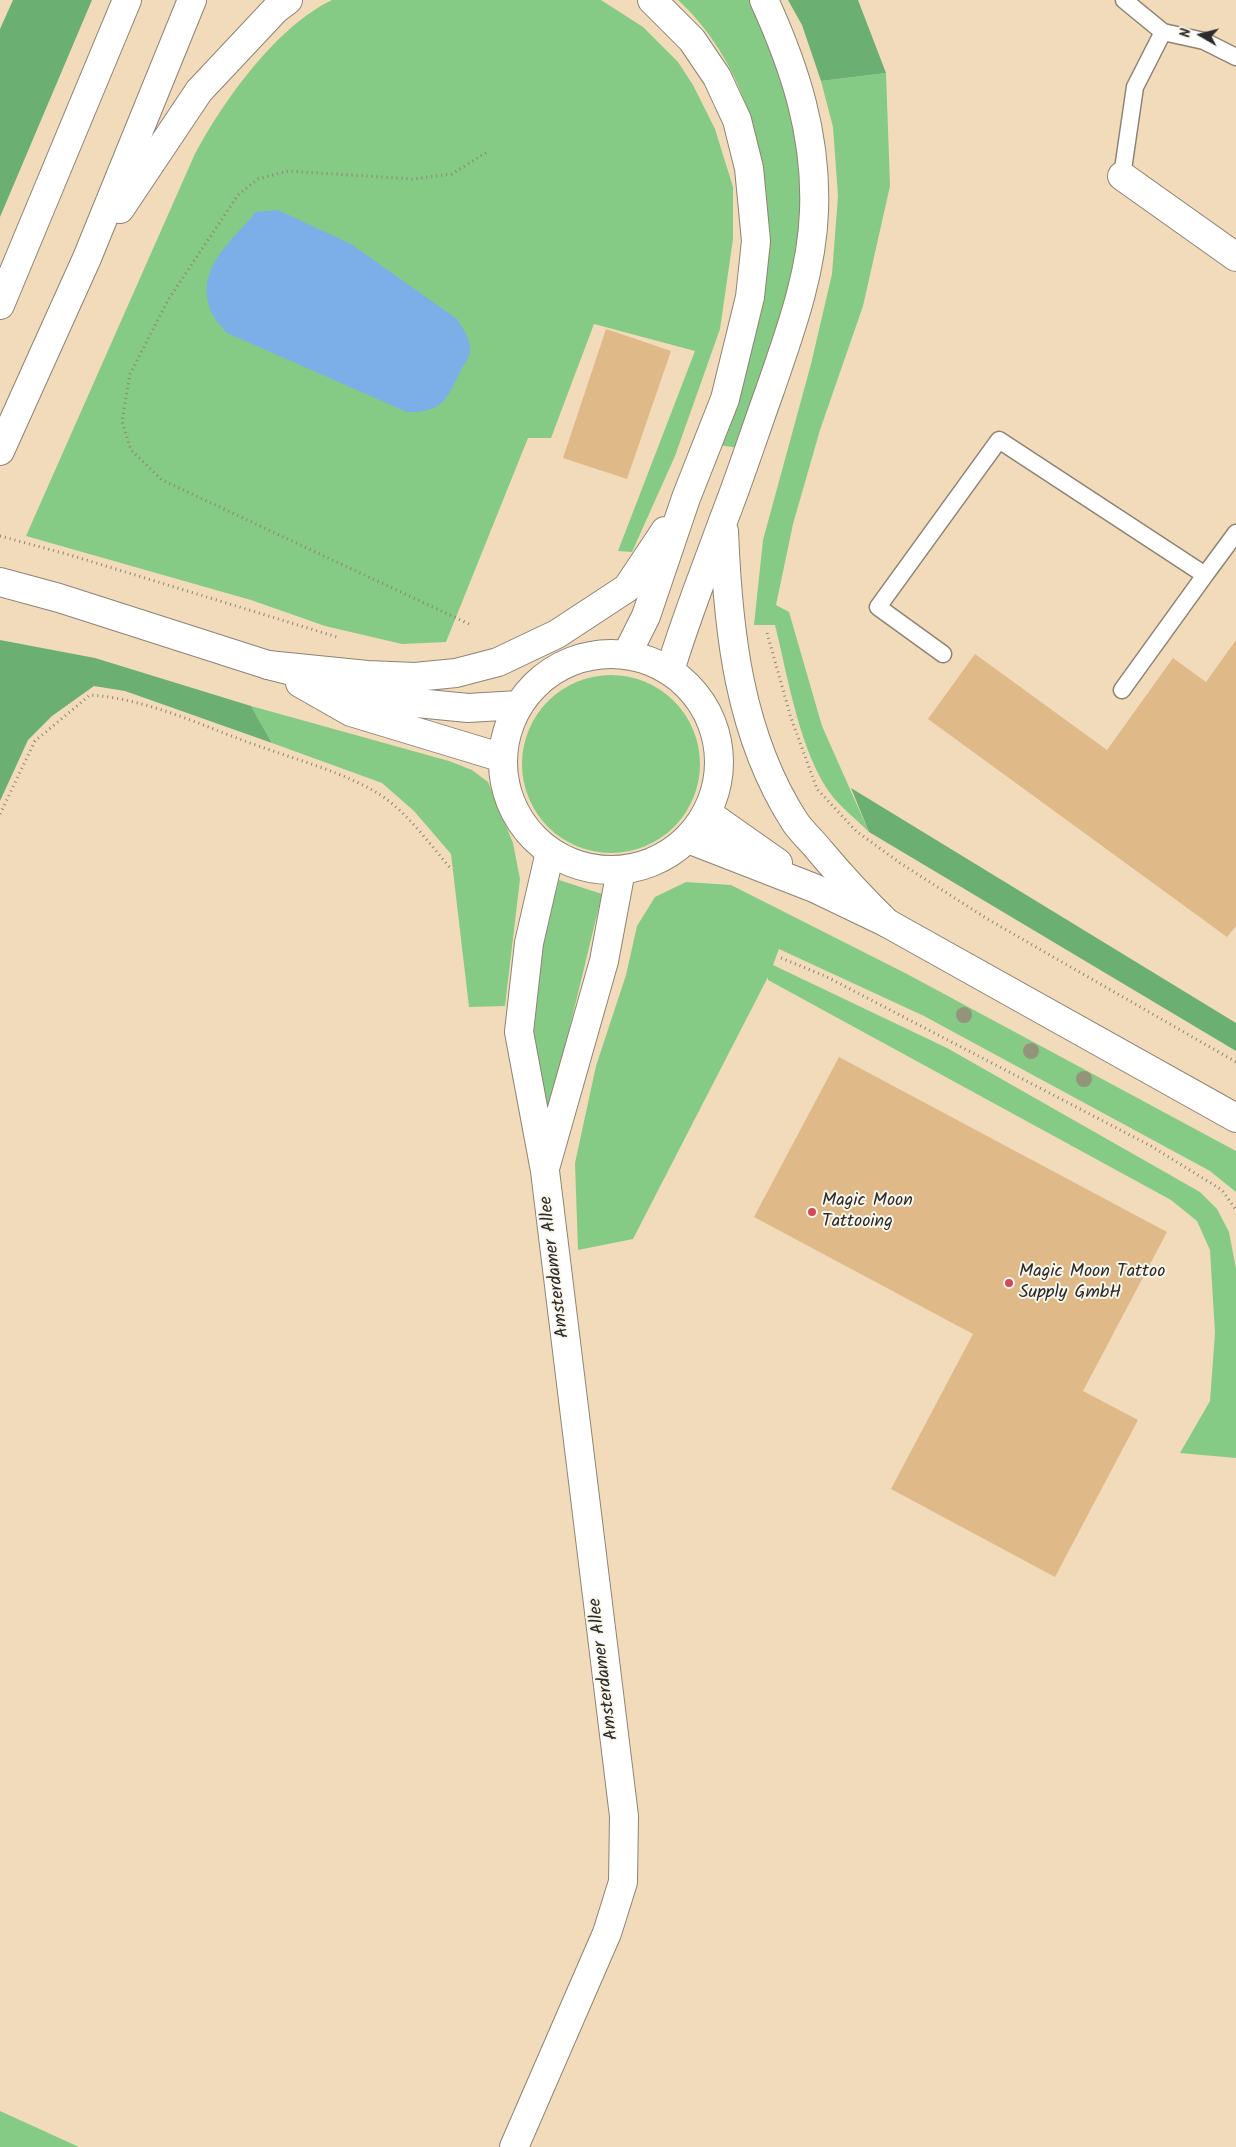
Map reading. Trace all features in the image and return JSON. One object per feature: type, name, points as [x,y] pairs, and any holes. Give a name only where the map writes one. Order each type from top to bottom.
[{"type":"main road","points":[[0,305],[127,0]]},
{"type":"main road","points":[[0,451],[87,258],[192,0]]},
{"type":"main road","points":[[87,258],[199,91],[276,9],[288,0]]},
{"type":"main road","points":[[627,654],[646,616],[686,498],[725,399],[750,298],[756,241],[754,196],[737,120],[717,77],[692,40],[652,0]]},
{"type":"main road","points":[[670,671],[682,627],[724,520],[793,324],[807,268],[814,211],[812,152],[802,96],[787,51],[764,0]]},
{"type":"main road","points":[[1122,176],[1236,257]]},
{"type":"main road","points":[[268,665],[367,675],[415,677],[456,672],[498,662],[557,634],[627,588],[686,498]]},
{"type":"main road","points":[[724,520],[727,601],[735,666],[746,708],[772,782],[796,823],[850,887],[887,923]]},
{"type":"main road","points":[[0,582],[60,598],[268,665],[417,703],[468,708],[519,704]]},
{"type":"main road","points":[[627,654],[646,659],[670,671],[692,690],[710,717],[719,749],[717,786],[707,813],[688,839],[662,858],[632,869],[603,870],[575,865],[550,852],[529,833],[514,809],[505,783],[504,758],[507,733],[519,704],[534,686],[560,667],[590,656],[627,654]]},
{"type":"main road","points":[[268,665],[351,712],[504,758]]},
{"type":"main road","points":[[707,813],[814,888]]},
{"type":"main road","points":[[688,839],[814,888],[887,923],[1236,1118]]},
{"type":"main road","name":"Amsterdamer Allee","points":[[514,2147],[607,1933],[623,1882],[624,1816],[545,1171],[519,1032],[529,943],[550,852]]},
{"type":"main road","name":"Amsterdamer Allee","points":[[545,1171],[604,961],[621,870]]},
{"type":"lane","points":[[1124,0],[1163,32],[1204,41],[1236,57]]},
{"type":"lane","points":[[1122,176],[1135,87],[1163,32]]},
{"type":"lane","points":[[943,654],[878,607],[998,440],[1205,576]]},
{"type":"lane","points":[[1122,690],[1236,534]]},
{"type":"path","points":[[469,624],[162,480],[131,450],[122,421],[130,374],[168,300],[238,195],[258,180],[288,171],[423,177],[452,174],[487,152]]},
{"type":"path","points":[[0,536],[70,555],[342,639]]},
{"type":"path","points":[[731,636],[767,632],[791,718],[817,789],[856,831],[900,863],[989,920],[1236,1062]]},
{"type":"path","points":[[0,814],[35,741],[90,695],[114,697],[167,711],[338,774],[376,792],[417,827],[451,869]]},
{"type":"path","points":[[782,958],[825,976],[1151,1146],[1222,1190],[1236,1210]]},
{"type":"green space","points":[[13,0],[92,0],[0,217],[0,29]]},
{"type":"green space","points":[[332,0],[601,0],[643,27],[678,62],[693,85],[715,129],[733,187],[733,239],[720,329],[675,456],[632,552],[618,551],[695,351],[594,324],[551,438],[528,438],[446,642],[402,644],[325,626],[251,600],[26,536],[194,156],[220,112],[271,47],[311,12]]},
{"type":"green space","points":[[678,0],[750,0],[764,26],[796,128],[805,193],[792,293],[740,448],[718,445],[754,339],[764,296],[769,238],[762,163],[741,91],[724,58],[703,27]]},
{"type":"green space","points":[[788,0],[858,0],[886,73],[821,81],[802,25]]},
{"type":"green space","points":[[886,73],[890,186],[863,306],[820,430],[793,524],[776,605],[789,612],[822,726],[869,832],[833,797],[812,760],[796,715],[775,625],[754,625],[763,540],[811,364],[832,274],[838,196],[833,127],[821,81]]},
{"type":"green space","points":[[0,640],[95,658],[251,706],[272,743],[125,691],[94,686],[52,716],[28,740],[0,801]]},
{"type":"green space","points":[[611,675],[645,682],[660,690],[674,701],[685,715],[693,730],[700,764],[693,798],[685,813],[674,827],[660,838],[645,846],[611,853],[577,846],[562,838],[548,827],[537,813],[529,798],[522,764],[529,730],[537,715],[548,701],[562,690],[577,682]]},
{"type":"green space","points":[[251,706],[449,761],[472,770],[488,782],[513,843],[520,879],[505,1006],[469,1007],[451,854],[414,811],[382,783],[272,743]]},
{"type":"green space","points":[[851,788],[1236,1023],[1236,1051],[869,832]]},
{"type":"green space","points":[[559,880],[602,894],[548,1117],[539,1089],[534,1032],[541,944]]},
{"type":"green space","points":[[686,882],[731,885],[907,974],[1236,1151],[1236,1192],[1210,1171],[924,1016],[779,949],[773,965],[947,1048],[1200,1192],[1217,1209],[1229,1232],[1236,1269],[1236,1458],[1180,1453],[1210,1401],[1215,1333],[1210,1250],[1197,1221],[1171,1200],[768,980],[768,977],[633,1239],[578,1250],[575,1163],[596,1066],[626,975],[637,926],[655,897]]},
{"type":"green space","points":[[0,2111],[79,2147],[0,2147]]},
{"type":"water","points":[[278,210],[351,244],[457,319],[468,338],[470,353],[451,390],[441,403],[428,410],[407,412],[227,333],[220,325],[212,314],[207,296],[207,282],[211,269],[227,245],[256,212]]},
{"type":"building","points":[[606,329],[671,351],[627,479],[563,458]]},
{"type":"building","points":[[1236,640],[1236,926],[1227,937],[928,719],[975,654],[1107,750],[1173,658],[1206,682]]},
{"type":"building","name":"Magic Moon Tattoo Supply GmbH","points":[[839,1057],[1167,1232],[1083,1391],[1138,1420],[1055,1577],[891,1489],[973,1334],[754,1217]]},
{"type":"place","name":"Magic Moon Tattooing","points":[[812,1212]]},
{"type":"place","name":"Magic Moon Tattoo Supply GmbH","points":[[1009,1283]]}]
